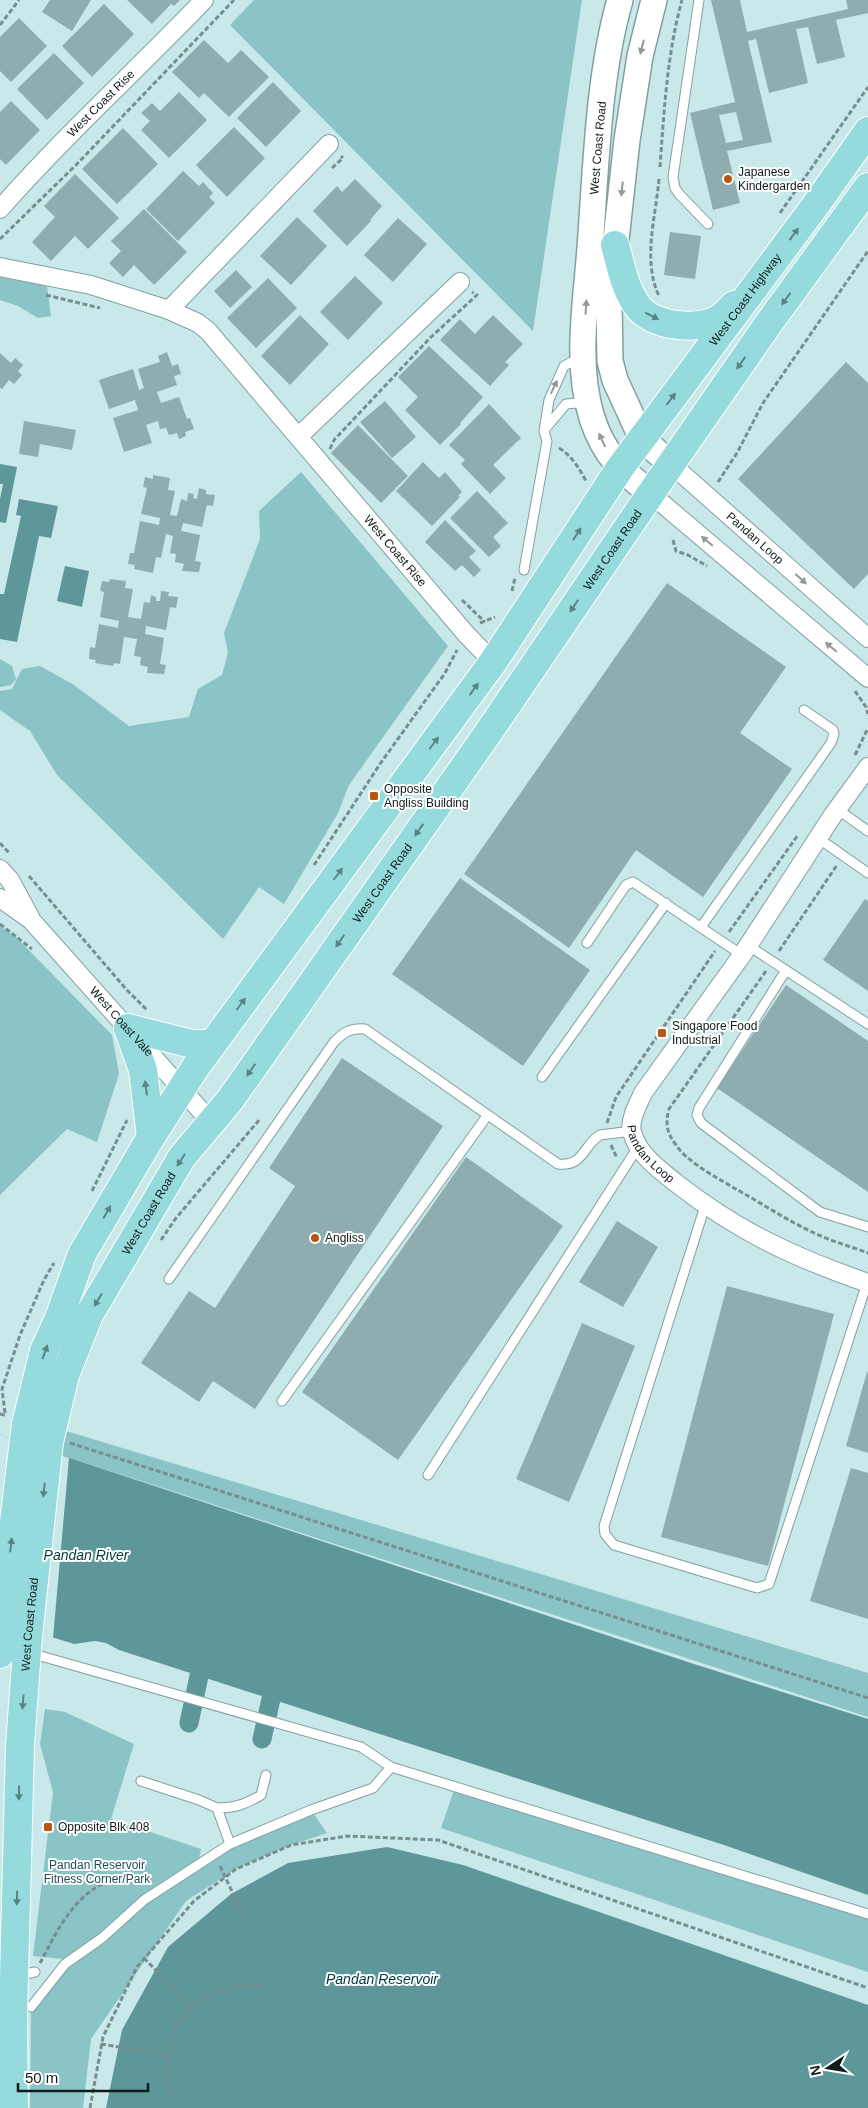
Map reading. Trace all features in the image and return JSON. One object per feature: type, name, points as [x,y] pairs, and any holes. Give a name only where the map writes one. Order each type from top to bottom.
[{"type":"main road","name":"West Coast Highway","points":[[620,468],[868,131]]},
{"type":"main road","points":[[651,494],[774,315],[868,187]]},
{"type":"main road","points":[[615,245],[622,272],[631,295],[640,309],[653,318],[687,326],[703,325],[719,318],[755,287]]},
{"type":"main road","name":"West Coast Road","points":[[14,2108],[7,2044],[26,1974],[20,1745],[45,1439],[34,1386],[44,1351],[59,1318],[82,1254],[151,1137],[182,1089],[212,1044],[493,662],[620,468]]},
{"type":"main road","name":"West Coast Road","points":[[1,1641],[45,1439],[65,1375],[89,1315],[182,1157],[230,1100],[488,734],[651,494]]},
{"type":"main road","points":[[138,1019],[192,1044],[212,1044]]},
{"type":"main road","points":[[138,1019],[151,1137]]},
{"type":"street","name":"West Coast Rise","points":[[0,209],[105,98],[137,70],[204,0]]},
{"type":"street","name":"West Coast Road","points":[[620,0],[609,53],[598,140],[584,356],[585,388],[592,418],[609,456],[620,468],[651,494]]},
{"type":"street","points":[[642,438],[615,380],[610,361],[608,311],[627,140],[640,56],[654,0]]},
{"type":"street","points":[[169,310],[329,144]]},
{"type":"street","name":"West Coast Rise","points":[[0,267],[90,285],[169,310],[198,323],[208,331],[466,634],[493,662]]},
{"type":"street","points":[[298,437],[460,282]]},
{"type":"street","name":"Pandan Loop","points":[[642,438],[868,638]]},
{"type":"street","points":[[651,494],[868,678]]},
{"type":"street","name":"Pandan Loop","points":[[868,766],[818,838],[746,951],[643,1092],[632,1117],[632,1131],[638,1147],[654,1165],[706,1206],[748,1232],[810,1263],[868,1283]]},
{"type":"street","name":"West Coast Vale","points":[[7,863],[10,880],[31,920]]},
{"type":"street","name":"West Coast Vale","points":[[0,898],[31,920],[138,1019],[182,1089],[211,1122]]},
{"type":"lane","points":[[699,0],[673,177],[675,188],[679,194],[708,224]]},
{"type":"lane","points":[[524,570],[547,441],[544,431],[549,400],[564,366],[584,356]]},
{"type":"lane","points":[[544,431],[566,404],[578,403],[590,409]]},
{"type":"lane","points":[[701,927],[831,743],[834,734],[832,730],[804,710]]},
{"type":"lane","points":[[837,810],[868,831]]},
{"type":"lane","points":[[818,838],[868,873]]},
{"type":"lane","points":[[587,943],[630,883],[638,884],[701,927],[786,970],[868,1024]]},
{"type":"lane","points":[[542,1077],[666,903]]},
{"type":"lane","points":[[786,970],[699,1108],[697,1115],[701,1123],[820,1212],[868,1227]]},
{"type":"lane","points":[[170,1279],[334,1042],[346,1031],[354,1028],[365,1029],[550,1160],[563,1165],[579,1159],[600,1135],[632,1131]]},
{"type":"lane","points":[[282,1401],[487,1116]]},
{"type":"lane","points":[[428,1475],[638,1147]]},
{"type":"lane","points":[[706,1206],[604,1526],[605,1534],[614,1545],[756,1588],[769,1584],[868,1283]]},
{"type":"lane","points":[[27,1644],[361,1747],[391,1768],[868,1914]]},
{"type":"lane","points":[[15,2014],[66,1964],[102,1938],[144,1900],[230,1844],[311,1810],[373,1788],[391,1768]]},
{"type":"lane","points":[[141,1781],[199,1800],[217,1808],[233,1808],[246,1804],[261,1795],[266,1774]]},
{"type":"lane","points":[[217,1808],[230,1844]]},
{"type":"path","points":[[0,25],[19,0]]},
{"type":"path","points":[[0,239],[75,166],[234,0]]},
{"type":"path","points":[[714,487],[737,454],[763,403],[868,251]]},
{"type":"path","points":[[328,453],[334,440],[431,337],[477,295],[460,282]]},
{"type":"path","points":[[37,294],[105,309]]},
{"type":"path","points":[[453,649],[454,656]]},
{"type":"path","points":[[0,843],[7,863]]},
{"type":"path","points":[[844,856],[668,1110],[665,1123],[676,1146],[687,1157],[716,1177],[796,1224],[827,1239],[868,1253]]},
{"type":"path","points":[[26,873],[126,989],[138,1019]]},
{"type":"path","points":[[0,924],[39,955]]},
{"type":"path","points":[[156,1248],[176,1218],[260,1119]]},
{"type":"path","points":[[0,1408],[4,1406]]},
{"type":"path","points":[[45,1439],[868,1698]]},
{"type":"path","points":[[90,2108],[103,2037],[144,1958],[194,1901],[236,1868],[291,1844],[347,1836],[438,1840],[868,1988]]},
{"type":"path","points":[[226,1876],[246,1919]]},
{"type":"path","points":[[26,1974],[64,1919],[90,1892],[113,1880],[175,1880]]},
{"type":"path","points":[[144,1958],[191,2007]]},
{"type":"path","points":[[171,2096],[166,2071],[168,2055],[175,2027],[191,2007],[214,1992],[236,1986],[262,1986]]},
{"type":"path","points":[[101,2044],[168,2055]]},
{"type":"green space","points":[[254,0],[582,0],[533,331],[230,25]]},
{"type":"green space","points":[[0,276],[47,286],[51,316],[38,318],[18,306],[0,300]]},
{"type":"green space","points":[[301,472],[448,646],[349,785],[338,813],[284,904],[259,887],[223,939],[57,775],[30,731],[0,710],[0,691],[12,689],[22,669],[40,666],[74,685],[129,726],[189,717],[198,689],[222,675],[228,652],[224,633],[260,539],[259,511]]},
{"type":"green space","points":[[0,659],[12,666],[16,679],[11,685],[0,687]]},
{"type":"green space","points":[[0,926],[16,937],[112,1035],[119,1074],[97,1142],[67,1129],[0,1195]]},
{"type":"green space","points":[[66,1431],[868,1673],[868,1717],[61,1455]]},
{"type":"green space","name":"Pandan Reservoir Fitness Corner/Park","points":[[45,1709],[65,1712],[134,1744],[111,1819],[201,1849],[198,1865],[230,1844],[311,1810],[327,1833],[291,1845],[239,1867],[186,1901],[91,2039],[83,2108],[30,2108],[31,2007],[80,1949],[63,1959],[33,1956],[53,1792],[40,1744]]},
{"type":"green space","points":[[455,1787],[868,1914],[868,1972],[441,1828]]},
{"type":"water","points":[[0,464],[17,467],[6,523],[0,522],[0,499],[3,484],[0,484]]},
{"type":"water","points":[[19,499],[58,506],[51,538],[39,536],[17,642],[0,639],[0,594],[4,594],[21,516],[16,515]]},
{"type":"water","points":[[65,566],[89,571],[82,607],[57,601]]},
{"type":"water","name":"Pandan River","points":[[0,1435],[694,1664],[868,1719],[868,1895],[724,1845],[119,1650],[106,1643],[95,1641],[74,1644],[0,1621]]},
{"type":"water","name":"Pandan Reservoir","points":[[387,1847],[463,1865],[868,2005],[868,2108],[106,2108],[122,2030],[168,1947],[231,1894],[288,1863]]},
{"type":"pier","points":[[0,1435],[69,1458],[53,1638],[0,1621]]},
{"type":"building","points":[[50,0],[91,0],[72,31],[42,12]]},
{"type":"building","points":[[127,0],[180,0],[174,6],[171,4],[152,24]]},
{"type":"building","points":[[711,0],[740,0],[747,32],[848,9],[846,0],[868,0],[868,13],[836,20],[845,57],[817,64],[808,27],[796,29],[808,83],[769,93],[756,39],[748,41],[772,142],[727,151],[740,203],[713,210],[690,113],[735,102]],"holes":[[[736,112],[743,140],[726,143],[719,115]]]},
{"type":"building","points":[[104,4],[134,34],[92,77],[62,46]]},
{"type":"building","points":[[19,18],[47,46],[11,82],[0,71],[0,37]]},
{"type":"building","points":[[204,40],[228,63],[241,50],[269,77],[229,117],[204,93],[199,98],[172,72]]},
{"type":"building","points":[[54,53],[84,83],[47,120],[17,89]]},
{"type":"building","points":[[273,82],[301,111],[266,147],[237,118]]},
{"type":"building","points":[[179,92],[207,120],[169,158],[141,130],[150,121],[141,113],[152,103],[160,111]]},
{"type":"building","points":[[11,101],[40,130],[6,165],[0,159],[0,112]]},
{"type":"building","points":[[234,127],[265,158],[227,197],[196,165]]},
{"type":"building","points":[[123,128],[158,164],[117,204],[82,169]]},
{"type":"building","points":[[183,171],[199,186],[203,182],[213,193],[209,197],[215,203],[178,241],[146,209]]},
{"type":"building","points":[[75,174],[119,218],[88,249],[75,236],[51,261],[32,242],[55,217],[44,206]]},
{"type":"building","points":[[355,179],[382,206],[371,221],[347,246],[313,211],[337,186],[342,192]]},
{"type":"building","points":[[144,209],[187,252],[154,285],[134,265],[123,277],[109,263],[121,251],[111,241]]},
{"type":"building","points":[[297,217],[327,246],[291,285],[260,256]]},
{"type":"building","points":[[398,218],[427,244],[393,282],[364,255]]},
{"type":"building","points":[[670,232],[701,236],[695,279],[664,275]]},
{"type":"building","points":[[236,270],[252,287],[230,308],[214,291]]},
{"type":"building","points":[[355,276],[383,303],[348,340],[320,312]]},
{"type":"building","points":[[268,278],[297,308],[256,348],[227,318]]},
{"type":"building","points":[[300,315],[329,344],[290,385],[261,356]]},
{"type":"building","points":[[493,315],[523,344],[505,362],[509,365],[490,386],[440,340],[460,319],[475,334]]},
{"type":"building","points":[[429,346],[483,397],[461,424],[440,445],[405,410],[418,397],[398,377]]},
{"type":"building","points":[[167,352],[172,366],[178,364],[181,374],[174,376],[177,385],[157,392],[161,403],[179,397],[187,419],[190,418],[194,429],[185,432],[186,436],[179,439],[177,433],[169,435],[166,428],[160,429],[158,421],[146,425],[152,443],[124,452],[113,418],[138,410],[135,400],[109,409],[99,380],[133,369],[139,390],[144,388],[138,369],[160,362],[158,356]]},
{"type":"building","points":[[0,353],[11,363],[15,358],[23,365],[18,371],[22,375],[14,384],[9,380],[2,389],[0,388]]},
{"type":"building","points":[[846,362],[868,383],[868,574],[854,589],[738,479]]},
{"type":"building","points":[[385,401],[416,437],[392,458],[360,422]]},
{"type":"building","points":[[489,404],[521,438],[493,465],[506,478],[490,494],[461,464],[465,460],[449,445]]},
{"type":"building","points":[[24,421],[76,430],[72,450],[40,444],[38,457],[19,454]]},
{"type":"building","points":[[358,425],[408,476],[381,503],[331,453]]},
{"type":"building","points":[[423,462],[439,478],[445,472],[462,492],[458,496],[460,497],[432,526],[396,491]]},
{"type":"building","points":[[153,475],[170,478],[168,490],[175,491],[170,515],[177,516],[181,499],[187,501],[188,493],[194,494],[193,498],[197,499],[199,488],[206,490],[206,494],[215,495],[213,506],[207,505],[202,527],[183,523],[181,531],[200,535],[195,561],[201,562],[199,572],[182,571],[184,564],[175,562],[176,554],[170,553],[173,536],[166,534],[161,558],[156,557],[153,573],[134,569],[135,565],[128,564],[130,553],[134,553],[140,521],[159,525],[160,518],[141,514],[147,488],[143,487],[145,477],[153,479]]},
{"type":"building","points":[[477,491],[508,523],[493,537],[501,546],[489,557],[450,518]]},
{"type":"building","points":[[445,520],[476,551],[469,557],[481,570],[474,577],[462,565],[455,571],[425,542]]},
{"type":"building","points":[[110,579],[126,581],[125,588],[133,589],[128,617],[141,619],[144,602],[150,603],[151,595],[156,597],[156,601],[160,601],[161,591],[169,592],[168,596],[178,597],[176,608],[170,607],[166,630],[146,626],[145,634],[164,638],[160,664],[166,665],[164,674],[147,673],[148,667],[140,665],[141,657],[134,656],[137,639],[124,637],[120,664],[114,663],[113,666],[95,663],[96,660],[89,659],[90,647],[95,648],[99,624],[118,628],[119,621],[100,617],[104,592],[100,591],[102,581],[109,582]]},
{"type":"building","points":[[667,583],[786,667],[740,733],[792,769],[703,897],[636,850],[569,948],[464,874]]},
{"type":"building","points":[[460,878],[590,970],[523,1066],[392,974]]},
{"type":"building","points":[[865,899],[868,901],[868,991],[823,960]]},
{"type":"building","points":[[786,985],[868,1041],[868,1192],[717,1088]]},
{"type":"building","name":"Angliss","points":[[342,1058],[443,1126],[255,1409],[213,1381],[199,1402],[141,1363],[189,1291],[215,1308],[295,1186],[269,1168]]},
{"type":"building","points":[[466,1157],[563,1226],[398,1460],[302,1392]]},
{"type":"building","points":[[617,1221],[658,1247],[623,1307],[579,1282]]},
{"type":"building","points":[[727,1286],[834,1314],[768,1566],[661,1537]]},
{"type":"building","points":[[582,1323],[635,1346],[569,1502],[516,1479]]},
{"type":"building","points":[[868,1373],[868,1453],[846,1446]]},
{"type":"building","points":[[851,1468],[868,1473],[868,1619],[810,1601]]},
{"type":"waterway","points":[[189,1723],[199,1676]]},
{"type":"waterway","points":[[262,1739],[271,1699]]},
{"type":"place","name":"Japanese Kindergarden","points":[[728,179]]},
{"type":"place","name":"Opposite Angliss Building","points":[[374,796]]},
{"type":"place","name":"Singapore Food Industrial","points":[[662,1033]]},
{"type":"place","name":"Angliss","points":[[315,1238]]},
{"type":"place","name":"Opposite Blk 408","points":[[48,1827]]}]
